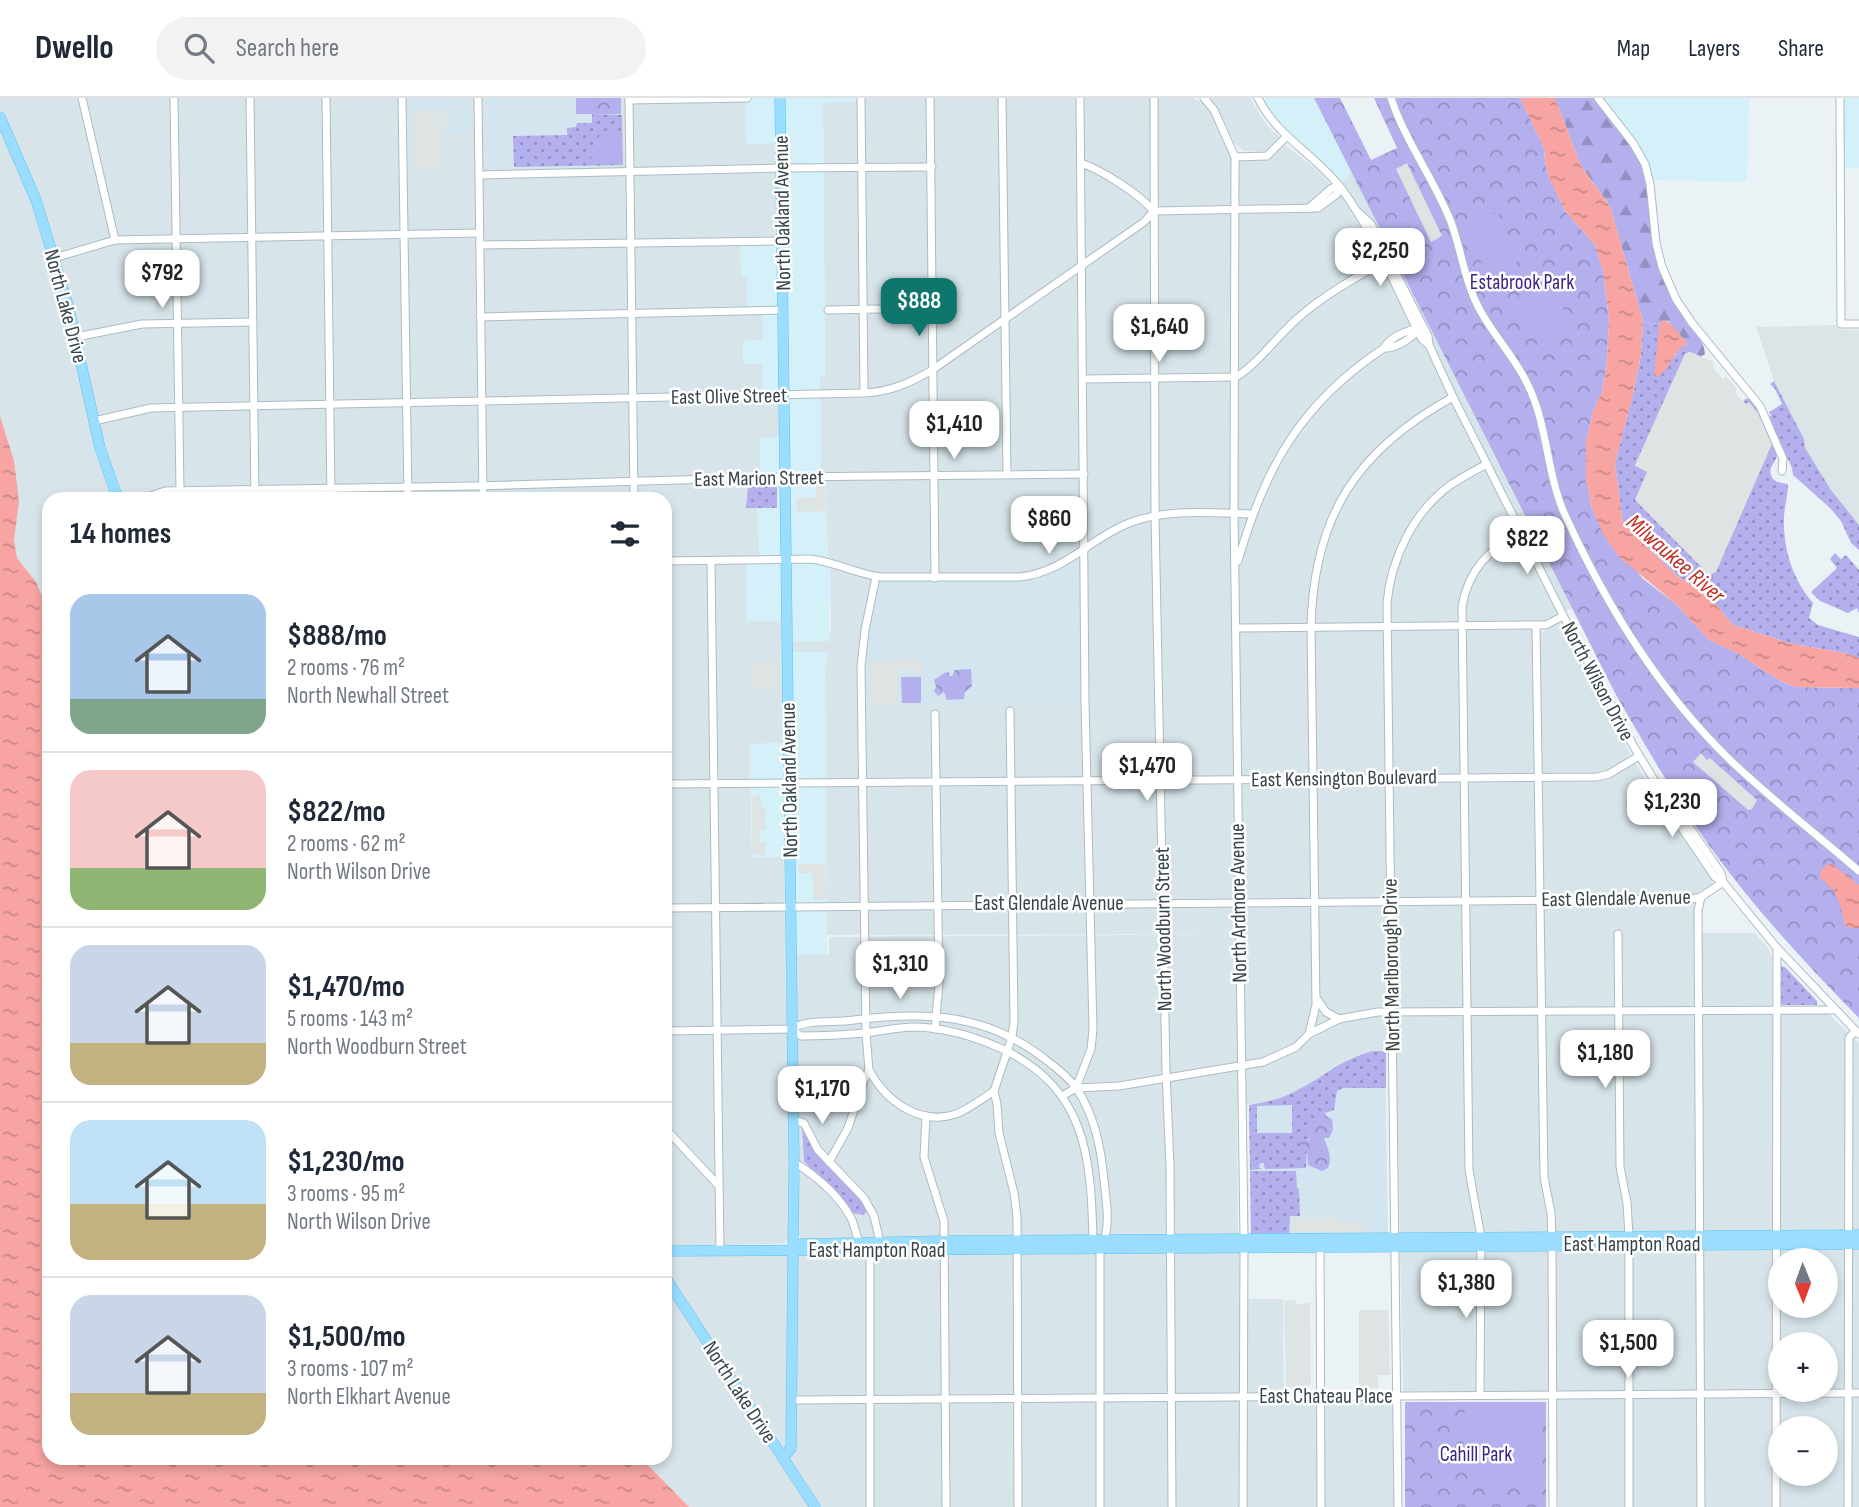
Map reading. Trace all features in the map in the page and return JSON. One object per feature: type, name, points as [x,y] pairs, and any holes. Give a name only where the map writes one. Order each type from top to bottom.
[{"type":"main road","name":"North Oakland Avenue","points":[[780,98],[794,1162],[791,1448],[783,1458]]},
{"type":"main road","name":"North Lake Drive","points":[[0,117],[32,189],[54,258],[76,337],[100,448],[116,492]]},
{"type":"main road","name":"East Hampton Road","points":[[1847,1240],[1859,1236]]},
{"type":"main road","name":"East Hampton Road","points":[[793,1248],[801,1244],[880,1242],[1018,1245],[1100,1242],[1775,1239],[1847,1240],[1859,1244]]},
{"type":"main road","name":"East Hampton Road","points":[[793,1248],[800,1251],[870,1251],[945,1245]]},
{"type":"main road","points":[[672,1251],[793,1248]]},
{"type":"main road","name":"North Lake Drive","points":[[672,1288],[815,1507]]},
{"type":"street","points":[[82,98],[115,240]]},
{"type":"street","points":[[174,98],[180,491]]},
{"type":"street","points":[[250,98],[255,490]]},
{"type":"street","points":[[326,98],[331,492]]},
{"type":"street","points":[[402,98],[407,492]]},
{"type":"street","points":[[478,98],[482,492]]},
{"type":"street","points":[[634,492],[629,99],[747,98]]},
{"type":"street","points":[[861,98],[864,393]]},
{"type":"street","points":[[930,98],[935,578]]},
{"type":"street","points":[[1002,98],[1007,474]]},
{"type":"street","points":[[1076,1088],[1091,1049],[1093,1029],[1087,780],[1080,98]]},
{"type":"street","name":"North Woodburn Street","points":[[1154,98],[1155,516],[1171,1243],[1172,1507]]},
{"type":"street","name":"North Ardmore Avenue","points":[[1204,98],[1214,110],[1234,157],[1236,779],[1244,1243],[1243,1507]]},
{"type":"street","name":"North Wilson Drive","points":[[1258,98],[1270,120],[1339,186],[1358,212],[1371,224],[1385,260],[1419,329],[1429,339],[1429,345],[1453,397],[1563,616],[1659,788],[1666,793],[1721,873],[1723,882],[1777,948],[1857,1033]]},
{"type":"street","points":[[1391,98],[1450,220],[1474,298],[1532,393],[1564,514],[1621,621],[1664,685],[1729,759],[1859,871]]},
{"type":"street","points":[[1598,98],[1633,143],[1645,164],[1650,184],[1656,243],[1662,267],[1676,299],[1692,323],[1760,406],[1783,459],[1782,471]]},
{"type":"street","points":[[1840,98],[1841,324],[1859,324]]},
{"type":"street","points":[[1234,157],[1267,156],[1286,137]]},
{"type":"street","points":[[1081,163],[1136,196],[1153,211],[1318,208],[1336,194],[1339,186]]},
{"type":"street","points":[[479,175],[932,167]]},
{"type":"street","name":"East Olive Street","points":[[94,421],[151,408],[864,393],[889,390],[932,370],[1144,222],[1153,211]]},
{"type":"street","points":[[54,258],[115,240],[479,233]]},
{"type":"street","points":[[480,246],[782,240]]},
{"type":"street","points":[[1083,379],[1236,377],[1246,371],[1273,340],[1300,316],[1350,280],[1385,260]]},
{"type":"street","points":[[828,310],[933,308]]},
{"type":"street","points":[[481,317],[783,310]]},
{"type":"street","points":[[76,337],[142,324],[253,321]]},
{"type":"street","points":[[1236,568],[1251,514],[1278,458],[1304,420],[1343,378],[1384,348],[1387,342],[1419,329]]},
{"type":"street","points":[[1309,1034],[1315,1019],[1316,999],[1311,626],[1314,584],[1320,553],[1347,490],[1367,461],[1418,416],[1453,397]]},
{"type":"street","name":"North Marlborough Drive","points":[[1398,1507],[1386,625],[1390,581],[1411,530],[1430,503],[1444,490],[1487,464]]},
{"type":"street","name":"East Marion Street","points":[[160,492],[785,477],[1084,474]]},
{"type":"street","points":[[672,561],[826,561],[876,577],[1031,576],[1059,567],[1129,523],[1155,516],[1251,514]]},
{"type":"street","points":[[1480,1395],[1481,1241],[1469,1170],[1462,625],[1465,592],[1479,563],[1500,543],[1521,532]]},
{"type":"street","points":[[711,561],[720,1250]]},
{"type":"street","points":[[876,577],[865,630],[861,667],[866,1033],[869,1070],[882,1091],[903,1108],[926,1116],[938,1117],[958,1113],[994,1091]]},
{"type":"street","points":[[1236,628],[1546,625],[1563,616]]},
{"type":"street","points":[[1536,625],[1544,1177],[1551,1213],[1552,1240],[1553,1507]]},
{"type":"street","points":[[1010,711],[1014,1021],[1012,1037],[994,1091],[999,1133],[1014,1193],[1018,1245],[1018,1507]]},
{"type":"street","points":[[935,714],[939,983],[935,1029]]},
{"type":"street","name":"East Kensington Boulevard","points":[[672,784],[1604,776],[1639,756]]},
{"type":"street","name":"East Glendale Avenue","points":[[672,908],[1701,897],[1723,882]]},
{"type":"street","points":[[1701,897],[1698,911],[1701,1507]]},
{"type":"street","points":[[1618,934],[1620,1167],[1627,1203],[1629,1240],[1629,1507]]},
{"type":"street","points":[[1776,1332],[1777,948]]},
{"type":"street","points":[[1316,999],[1326,1012],[1339,1019]]},
{"type":"street","points":[[1062,1096],[1076,1088],[1119,1086],[1263,1062],[1296,1047],[1309,1034],[1339,1019],[1392,1012],[1833,1010]]},
{"type":"street","points":[[672,1031],[792,1029],[801,1023],[901,1015],[937,1015],[983,1026],[1012,1037],[1058,1070],[1076,1088],[1098,1135],[1105,1186],[1100,1242],[1100,1507]]},
{"type":"street","points":[[792,1029],[801,1036],[866,1033],[912,1027],[935,1029],[981,1040],[1008,1051],[1039,1070],[1076,1117],[1084,1140],[1100,1242]]},
{"type":"street","points":[[1848,1507],[1849,1038],[1857,1033]]},
{"type":"street","points":[[828,1162],[848,1128],[869,1070]]},
{"type":"street","points":[[926,1116],[924,1157],[944,1221],[946,1507]]},
{"type":"street","points":[[793,1120],[804,1123],[818,1150],[864,1198],[874,1216],[880,1242],[870,1251],[870,1507]]},
{"type":"street","points":[[672,1136],[718,1185]]},
{"type":"street","points":[[794,1162],[809,1172],[841,1202],[854,1226],[859,1243],[870,1251]]},
{"type":"street","points":[[1320,1242],[1321,1507]]},
{"type":"street","name":"East Chateau Place","points":[[1838,1393],[1859,1393]]},
{"type":"street","name":"East Chateau Place","points":[[792,1400],[1768,1394]]},
{"type":"street","points":[[1776,1402],[1776,1507]]},
{"type":"shaded area","points":[[0,98],[745,98],[781,143],[782,240],[741,276],[747,276],[748,311],[763,311],[763,340],[743,364],[762,363],[784,394],[784,438],[760,438],[760,478],[756,479],[760,559],[747,621],[787,621],[831,633],[825,477],[821,476],[820,376],[825,375],[823,102],[861,102],[861,98],[1192,98],[1209,108],[1232,160],[1269,159],[1285,145],[1321,173],[1334,189],[1353,171],[1572,608],[1548,620],[1532,622],[1536,933],[1543,934],[1540,633],[1559,624],[1641,772],[1713,879],[1712,885],[1694,895],[1694,933],[1755,933],[1772,957],[1772,1013],[1829,1014],[1859,1043],[1859,1234],[1400,1235],[1396,1050],[1373,1051],[1350,1058],[1297,1091],[1272,1101],[1237,1106],[1238,1235],[803,1241],[799,1236],[798,1057],[795,1013],[797,954],[829,954],[829,937],[1270,934],[827,935],[825,670],[828,653],[789,743],[750,744],[752,857],[784,856],[788,1012],[788,1241],[782,1244],[672,1246],[672,492],[42,492],[42,847],[0,762]]},
{"type":"shaded area","points":[[409,98],[469,98],[470,131],[440,132],[441,169],[410,170]]},
{"type":"shaded area","points":[[486,98],[622,98],[623,165],[487,168]]},
{"type":"shaded area","points":[[745,98],[861,98],[861,102],[823,103],[825,375],[820,376],[820,398],[821,476],[825,476],[830,562],[829,641],[787,642],[787,621],[747,621],[746,560],[760,559],[756,478],[760,477],[760,438],[784,437],[784,395],[763,395],[762,364],[743,364],[743,341],[763,340],[763,312],[748,312],[747,277],[741,276],[740,241],[782,241],[780,143],[746,144]]},
{"type":"shaded area","points":[[1210,98],[1251,98],[1260,115],[1280,139],[1268,152],[1244,151],[1234,143]]},
{"type":"shaded area","points":[[1258,98],[1314,98],[1353,171],[1339,186],[1286,137]]},
{"type":"shaded area","points":[[1602,98],[1749,98],[1747,182],[1652,180],[1642,151]]},
{"type":"shaded area","points":[[1840,98],[1859,98],[1859,168],[1840,169]]},
{"type":"shaded area","points":[[446,110],[446,131],[439,131],[440,168],[413,168],[413,111]]},
{"type":"shaded area","points":[[1407,163],[1442,236],[1431,242],[1396,169]]},
{"type":"shaded area","points":[[1837,325],[1842,330],[1859,330],[1859,525],[1831,490],[1805,448],[1804,439],[1774,381],[1756,327]]},
{"type":"shaded area","points":[[1689,352],[1714,362],[1713,368],[1723,379],[1726,376],[1737,389],[1735,393],[1745,404],[1749,402],[1758,413],[1772,444],[1716,572],[1709,575],[1635,500],[1647,472],[1635,465],[1685,354]]},
{"type":"shaded area","points":[[816,485],[825,485],[826,511],[797,512],[796,498],[816,497]]},
{"type":"shaded area","points":[[1076,561],[1080,562],[1083,703],[864,707],[865,650],[879,582],[1024,580],[1052,574]]},
{"type":"shaded area","points":[[787,652],[828,652],[825,670],[827,954],[791,955],[790,856],[752,857],[750,744],[788,743]]},
{"type":"shaded area","points":[[923,659],[924,673],[917,673],[917,669],[898,670],[898,704],[871,705],[870,660]]},
{"type":"shaded area","points":[[750,662],[778,662],[778,689],[750,690]]},
{"type":"shaded area","points":[[1701,753],[1757,800],[1752,809],[1748,810],[1693,762]]},
{"type":"shaded area","points":[[760,795],[761,808],[766,808],[765,830],[760,830],[760,842],[765,842],[765,855],[757,855],[756,852],[752,854],[753,796]]},
{"type":"shaded area","points":[[798,864],[826,864],[827,900],[814,900],[812,873],[799,873]]},
{"type":"shaded area","points":[[1373,1051],[1385,1051],[1388,1233],[1251,1234],[1249,1105],[1272,1101],[1297,1091],[1340,1063]]},
{"type":"shaded area","points":[[1339,1217],[1340,1222],[1364,1222],[1364,1232],[1291,1232],[1291,1218]]},
{"type":"shaded area","points":[[1859,1246],[1859,1507],[1558,1507],[1556,1391],[1403,1391],[1400,1251]]},
{"type":"shaded area","points":[[1239,1249],[1240,1299],[1283,1299],[1284,1399],[1392,1400],[1394,1507],[821,1507],[672,1279],[672,1255]]},
{"type":"shaded area","points":[[672,1296],[810,1507],[689,1507],[648,1465],[672,1465]]},
{"type":"shaded area","points":[[1284,1300],[1295,1300],[1296,1304],[1310,1303],[1311,1384],[1307,1387],[1286,1387]]},
{"type":"shaded area","points":[[1359,1310],[1388,1310],[1390,1375],[1378,1375],[1378,1388],[1359,1389]]},
{"type":"green space","points":[[576,98],[621,98],[621,114],[576,114]]},
{"type":"green space","name":"Estabrook Park","points":[[1314,98],[1340,98],[1371,160],[1397,148],[1374,98],[1520,98],[1544,148],[1549,177],[1565,211],[1595,245],[1603,271],[1609,319],[1607,361],[1602,392],[1593,411],[1586,441],[1586,479],[1592,509],[1642,578],[1676,604],[1709,640],[1795,687],[1859,688],[1859,1018],[1799,955],[1743,890],[1695,826],[1649,751],[1615,693]]},
{"type":"green space","points":[[1555,98],[1595,98],[1638,155],[1646,176],[1658,261],[1675,304],[1701,340],[1705,354],[1701,357],[1695,354],[1668,321],[1655,325],[1643,321],[1610,206],[1581,166]]},
{"type":"green space","points":[[592,114],[622,115],[623,165],[514,167],[513,136],[567,135],[567,128],[576,127],[577,123],[592,123]]},
{"type":"green space","points":[[621,133],[621,158],[616,164],[591,164],[592,148],[597,139],[606,134]]},
{"type":"green space","points":[[1498,212],[1519,261],[1487,275],[1466,225]]},
{"type":"green space","points":[[1550,281],[1574,332],[1542,347],[1518,297]]},
{"type":"green space","points":[[1643,321],[1655,325],[1660,322],[1659,327],[1675,356],[1678,348],[1688,344],[1695,354],[1685,354],[1635,466],[1648,472],[1746,404],[1743,402],[1745,399],[1752,399],[1776,448],[1777,457],[1770,472],[1772,478],[1788,484],[1784,516],[1785,540],[1794,573],[1813,603],[1809,618],[1818,625],[1859,637],[1859,658],[1789,643],[1733,625],[1709,596],[1677,576],[1623,523],[1615,464],[1641,355]]},
{"type":"green space","points":[[1774,381],[1804,439],[1805,448],[1831,490],[1859,525],[1859,550],[1851,543],[1841,521],[1830,508],[1793,475],[1769,417],[1769,412],[1782,404],[1770,384]]},
{"type":"green space","points":[[777,485],[777,508],[746,508],[748,486]]},
{"type":"green space","points":[[1835,553],[1841,559],[1846,555],[1859,570],[1859,613],[1857,608],[1848,613],[1820,601],[1811,592],[1837,568],[1830,559]]},
{"type":"green space","points":[[971,669],[972,686],[965,692],[964,699],[947,700],[944,692],[938,696],[934,691],[934,680],[944,673],[949,672],[949,676],[952,676],[955,670]]},
{"type":"green space","points":[[901,677],[921,677],[921,703],[902,703]]},
{"type":"green space","points":[[1781,966],[1817,1001],[1817,1005],[1780,1005]]},
{"type":"green space","points":[[1386,1051],[1386,1088],[1343,1088],[1337,1091],[1334,1110],[1325,1113],[1332,1119],[1333,1130],[1319,1122],[1311,1129],[1310,1139],[1306,1140],[1303,1146],[1307,1150],[1306,1168],[1265,1169],[1264,1163],[1260,1163],[1259,1168],[1263,1169],[1250,1170],[1249,1105],[1290,1094],[1362,1054]],"holes":[[[1292,1105],[1292,1133],[1257,1133],[1257,1106]]]},
{"type":"green space","points":[[1319,1122],[1333,1130],[1329,1138],[1324,1138],[1330,1160],[1328,1168],[1322,1171],[1308,1165],[1307,1148],[1303,1153],[1300,1141],[1310,1140],[1311,1125]]},
{"type":"green space","points":[[802,1126],[809,1139],[853,1187],[868,1210],[863,1215],[852,1213],[804,1161]]},
{"type":"green space","points":[[1250,1171],[1296,1171],[1300,1216],[1290,1216],[1289,1234],[1251,1234]]},
{"type":"green space","name":"Cahill Park","points":[[1405,1402],[1546,1402],[1546,1507],[1405,1507]]},
{"type":"green space","points":[[1535,1405],[1542,1412],[1543,1485],[1494,1482],[1474,1473],[1467,1464],[1464,1451],[1465,1406]]},
{"type":"water","name":"Milwaukee River","points":[[1520,98],[1555,98],[1581,166],[1610,206],[1643,321],[1641,354],[1615,464],[1623,523],[1677,576],[1709,596],[1733,625],[1789,643],[1859,658],[1859,688],[1795,687],[1709,640],[1676,604],[1619,557],[1603,534],[1592,509],[1586,479],[1586,441],[1593,411],[1602,392],[1607,361],[1609,319],[1603,271],[1595,245],[1565,211],[1549,178],[1544,148]]},
{"type":"water","points":[[1664,320],[1671,324],[1688,344],[1679,350],[1657,377],[1654,376],[1659,327]]},
{"type":"water","points":[[0,416],[14,461],[19,501],[14,540],[17,558],[36,582],[42,596],[42,1465],[648,1465],[689,1507],[0,1507]]},
{"type":"water","points":[[1832,864],[1859,885],[1859,928],[1845,925],[1839,901],[1832,888],[1820,879],[1822,868]]}]
